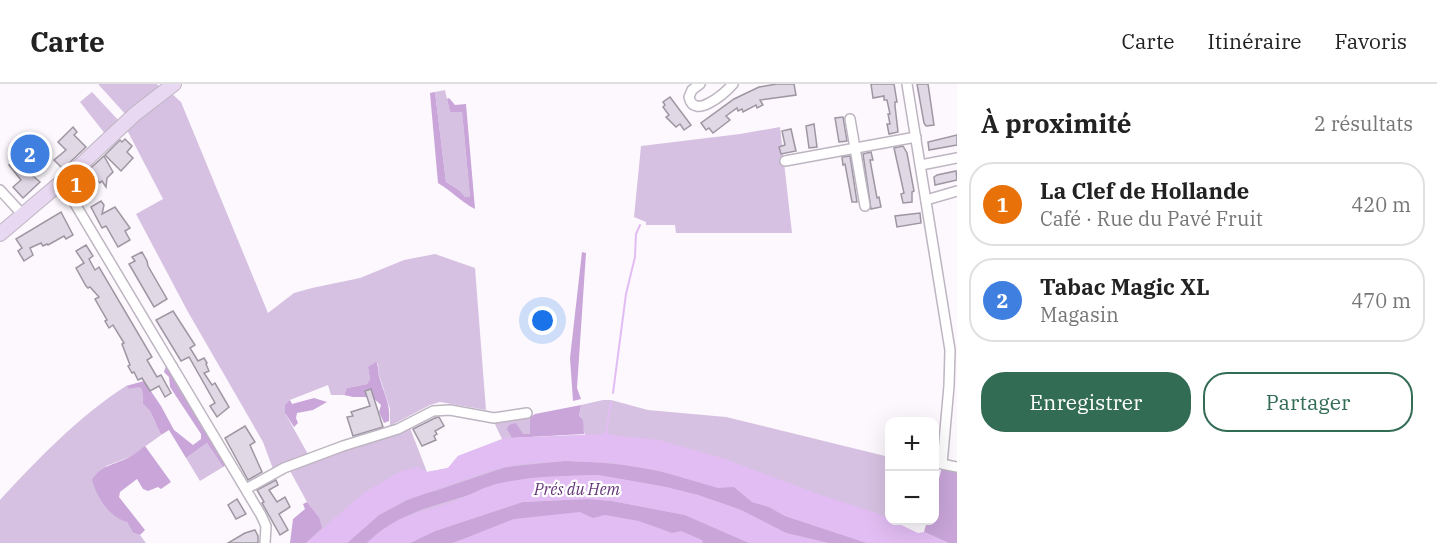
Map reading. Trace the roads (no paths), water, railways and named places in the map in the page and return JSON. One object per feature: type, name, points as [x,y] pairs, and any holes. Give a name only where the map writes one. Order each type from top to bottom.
[{"type":"street","points":[[0,234],[62,182],[135,114],[174,84]]},
{"type":"street","points":[[700,84],[692,90],[689,97],[694,107],[702,107],[733,84]]},
{"type":"street","points":[[907,84],[950,350],[950,386],[942,464],[957,467]]},
{"type":"street","points":[[850,119],[865,206]]},
{"type":"street","points":[[785,161],[916,137]]},
{"type":"street","points":[[921,165],[957,158]]},
{"type":"street","points":[[62,182],[263,519],[266,530],[265,543]]},
{"type":"street","points":[[0,190],[23,215]]},
{"type":"street","points":[[927,200],[957,191]]},
{"type":"street","points":[[246,489],[284,468],[398,429],[433,411],[450,410],[494,418],[527,413]]},
{"type":"waterway","points":[[613,393],[626,294],[635,257],[636,234],[640,225]]},
{"type":"waterway","points":[[606,432],[611,403]]},
{"type":"place","name":"Tabac Magic XL","points":[[30,154]]},
{"type":"place","name":"La Clef de Hollande","points":[[76,184]]},
{"type":"park label","name":"Prés du Hem","points":[[577,489]]}]
